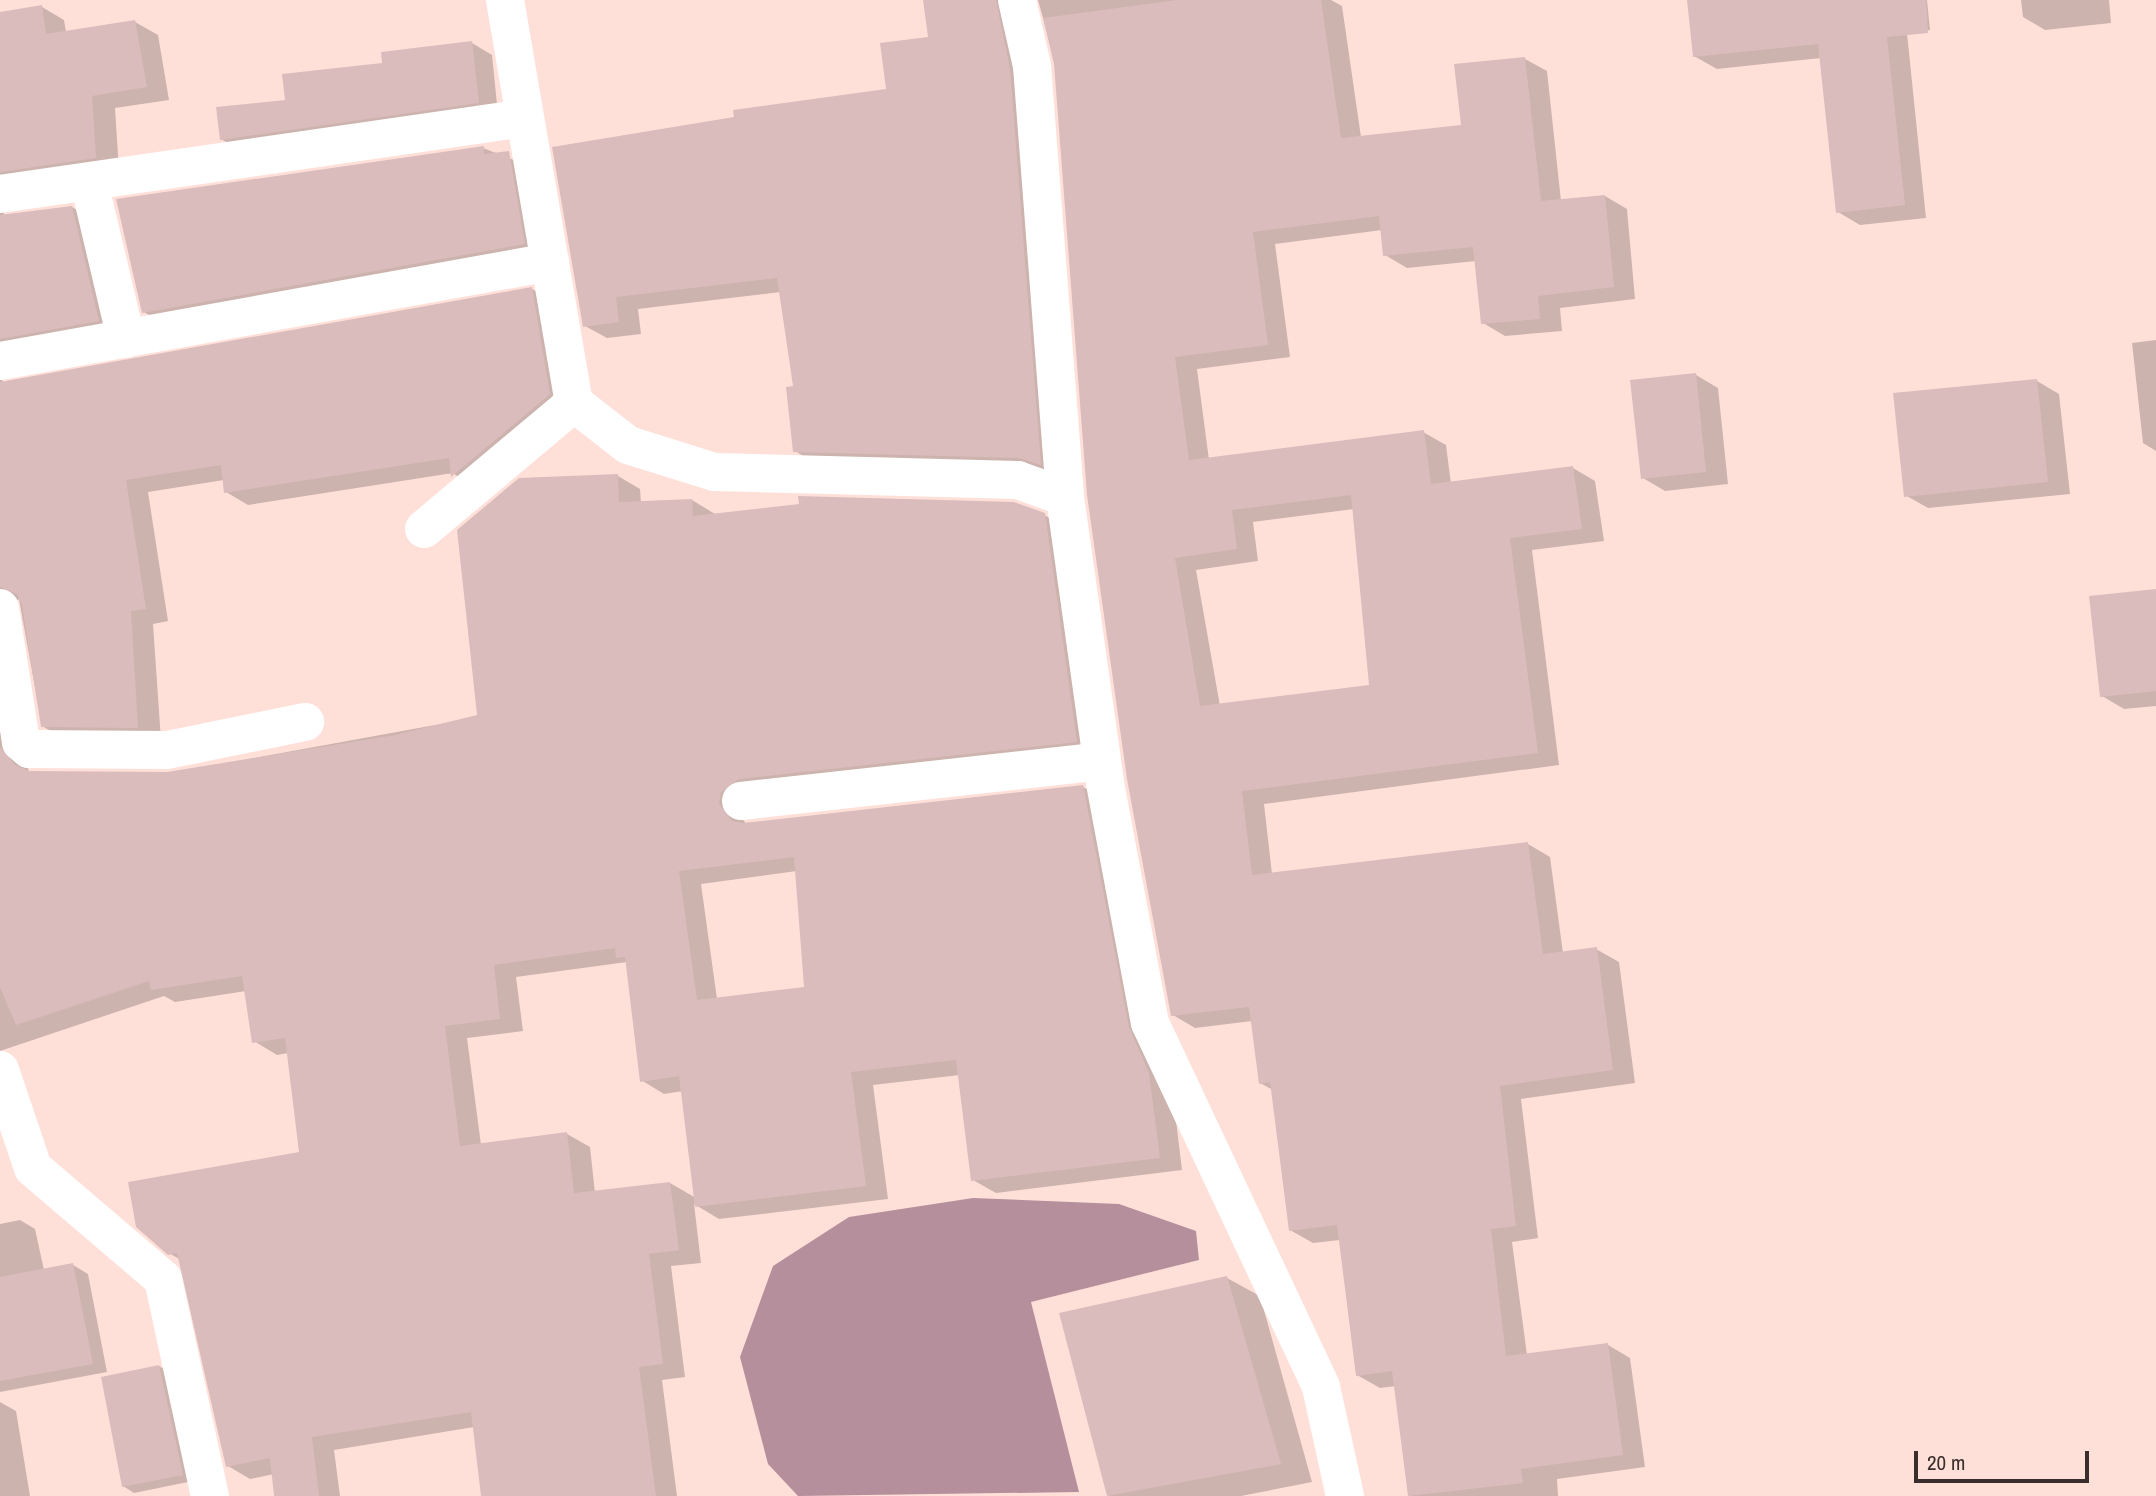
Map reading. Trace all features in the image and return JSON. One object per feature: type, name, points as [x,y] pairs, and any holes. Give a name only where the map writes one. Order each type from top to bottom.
[{"type":"street","points":[[505,0],[574,403],[628,445],[714,472],[1018,480],[1065,497]]},
{"type":"street","points":[[1017,0],[1032,66],[1065,497],[1102,761],[1150,1023],[1321,1387],[1345,1496]]},
{"type":"street","points":[[0,194],[525,118]]},
{"type":"street","points":[[89,182],[126,339]]},
{"type":"street","points":[[0,362],[550,262]]},
{"type":"street","points":[[424,529],[574,403]]},
{"type":"street","points":[[0,608],[21,742],[29,749],[167,750],[305,722]]},
{"type":"street","points":[[741,801],[1102,761]]},
{"type":"street","points":[[0,1070],[33,1168],[163,1279],[210,1496]]},
{"type":"shaded area","points":[[973,1198],[1119,1204],[1196,1231],[1199,1260],[1031,1302],[1079,1492],[798,1496],[768,1464],[740,1357],[773,1266],[849,1217]]},
{"type":"building","points":[[923,0],[996,0],[1010,69],[1041,465],[1019,458],[793,452],[786,387],[793,386],[777,278],[616,297],[619,322],[583,327],[552,147],[734,117],[733,110],[886,89],[880,43],[928,37]]},
{"type":"building","points":[[1177,0],[1321,0],[1341,138],[1461,125],[1454,64],[1525,57],[1541,201],[1605,195],[1614,287],[1538,296],[1540,319],[1481,324],[1473,247],[1383,256],[1379,216],[1253,232],[1268,345],[1175,357],[1189,460],[1424,430],[1431,484],[1573,466],[1582,529],[1510,538],[1538,753],[1242,791],[1252,875],[1528,842],[1543,954],[1597,947],[1613,1070],[1500,1086],[1516,1226],[1491,1229],[1506,1356],[1608,1343],[1623,1455],[1521,1469],[1523,1483],[1408,1496],[1392,1371],[1356,1376],[1337,1225],[1289,1231],[1270,1082],[1259,1084],[1249,1007],[1171,1016],[1127,779],[1087,495],[1054,64],[1043,18]],"holes":[[[1351,495],[1369,685],[1200,706],[1175,558],[1237,549],[1232,510]]]},
{"type":"building","points":[[1687,0],[1926,0],[1928,33],[1887,37],[1905,205],[1836,213],[1818,44],[1693,57]]},
{"type":"building","points":[[42,5],[46,34],[135,20],[147,87],[92,96],[96,158],[0,172],[0,12]]},
{"type":"building","points":[[472,41],[479,103],[220,140],[216,107],[285,100],[282,74],[382,63],[381,52]]},
{"type":"building","points":[[484,146],[484,154],[509,151],[525,244],[142,313],[116,199]]},
{"type":"building","points":[[72,206],[99,321],[0,339],[0,215]]},
{"type":"building","points":[[532,287],[550,394],[451,477],[449,458],[224,493],[221,465],[126,480],[146,609],[131,611],[138,728],[41,727],[22,605],[17,594],[0,587],[0,382]]},
{"type":"building","points":[[1696,373],[1706,472],[1641,479],[1630,380]]},
{"type":"building","points":[[2037,379],[2048,482],[1904,497],[1893,393]]},
{"type":"building","points":[[618,474],[619,502],[692,499],[693,516],[799,504],[798,496],[1014,502],[1045,513],[1077,742],[739,779],[721,792],[719,804],[732,821],[743,823],[1083,785],[1129,1027],[1149,1073],[1160,1158],[971,1181],[956,1060],[851,1072],[866,1186],[695,1207],[679,1076],[640,1082],[625,957],[616,958],[615,948],[494,965],[500,1019],[445,1026],[460,1146],[567,1132],[574,1193],[670,1182],[679,1250],[649,1254],[663,1364],[639,1367],[656,1496],[481,1496],[471,1412],[312,1437],[319,1496],[274,1496],[270,1458],[226,1467],[177,1253],[168,1255],[136,1227],[128,1182],[299,1152],[285,1038],[252,1043],[242,976],[151,990],[149,981],[16,1025],[0,987],[0,747],[15,765],[29,771],[167,772],[395,735],[477,715],[457,530],[519,478]],"holes":[[[794,857],[804,987],[697,1000],[679,871]]]},
{"type":"building","points":[[2156,589],[2156,691],[2100,697],[2089,596]]},
{"type":"building","points":[[73,1263],[93,1364],[0,1381],[0,1277]]},
{"type":"building","points":[[1227,1276],[1281,1464],[1107,1496],[1059,1313]]},
{"type":"building","points":[[159,1365],[183,1475],[122,1487],[101,1377]]}]
